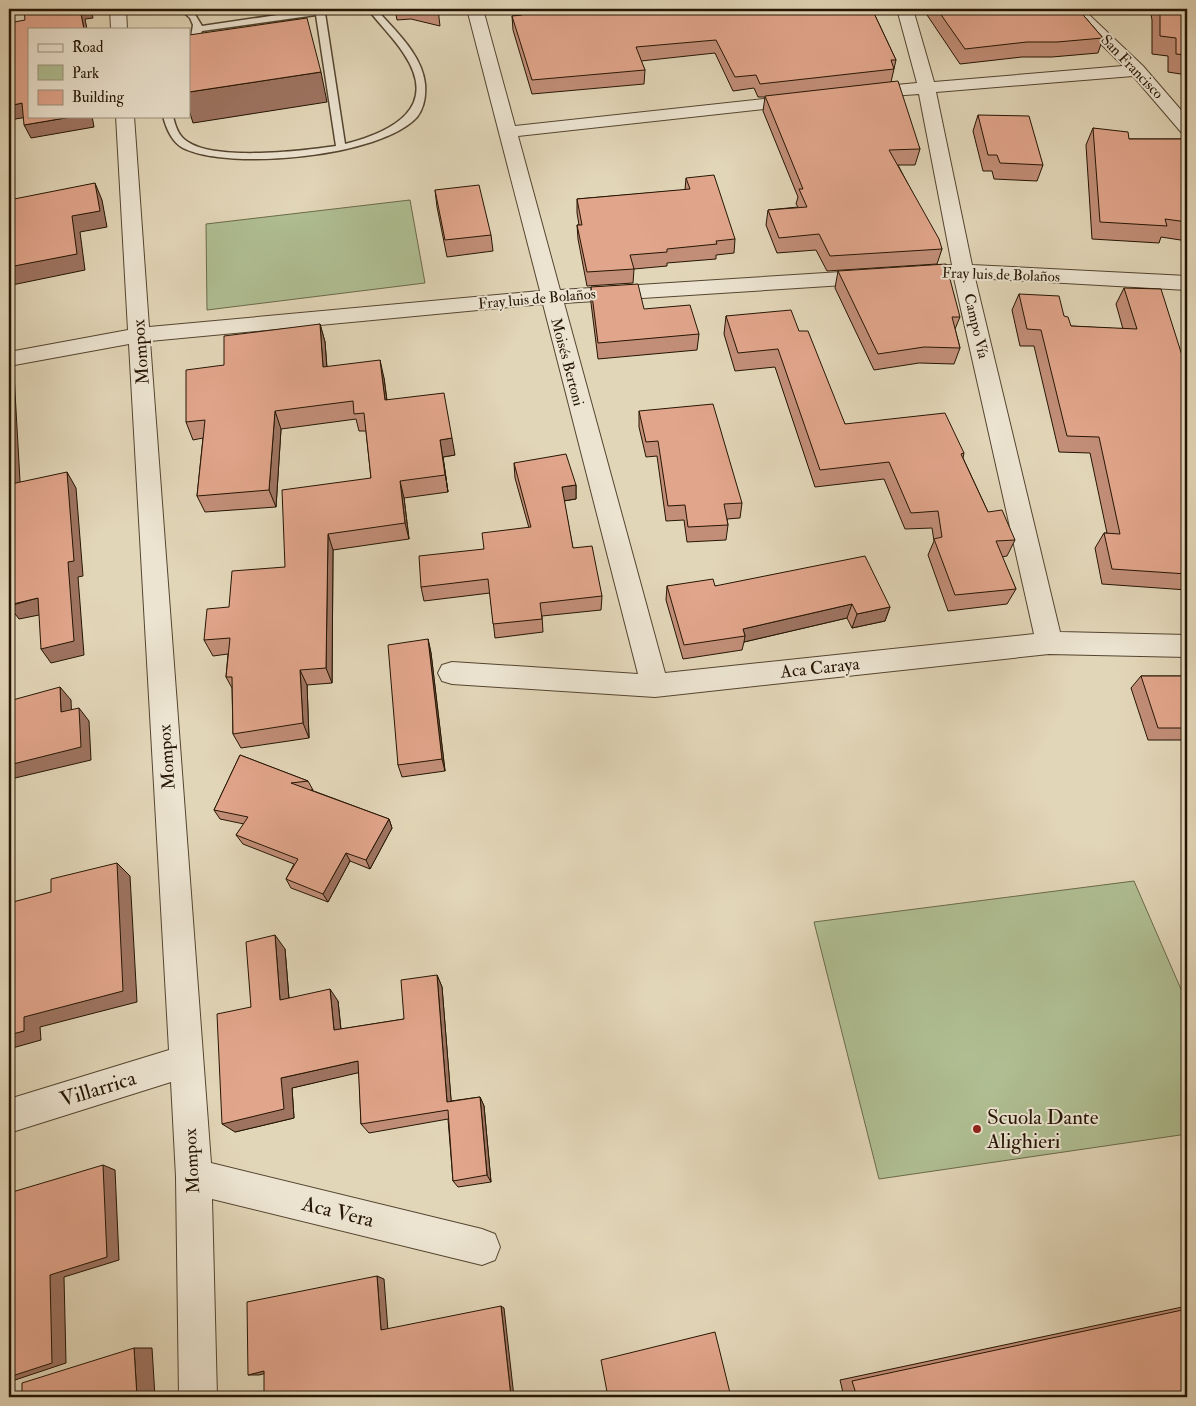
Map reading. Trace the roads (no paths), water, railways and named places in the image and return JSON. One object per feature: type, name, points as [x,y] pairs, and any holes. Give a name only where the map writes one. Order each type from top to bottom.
[{"type":"street","points":[[118,9],[119,28]]},
{"type":"street","name":"Moisés Bertoni","points":[[475,9],[654,686]]},
{"type":"street","name":"Campo Vía","points":[[905,9],[926,86],[964,271],[1049,642]]},
{"type":"street","name":"San Francisco","points":[[1074,9],[1180,111],[1187,128]]},
{"type":"street","points":[[848,95],[926,86],[1137,70]]},
{"type":"street","points":[[507,132],[819,98]]},
{"type":"street","name":"Mompox","points":[[125,118],[194,1177],[198,1397]]},
{"type":"street","name":"Fray luis de Bolaños","points":[[9,359],[140,335],[550,297],[964,271],[1187,283]]},
{"type":"street","name":"Aca Caraya","points":[[452,673],[654,686],[1049,642],[1187,646]]},
{"type":"street","name":"Villarrica","points":[[9,1116],[186,1061]]},
{"type":"street","name":"Aca Vera","points":[[194,1177],[482,1247]]},
{"type":"lane","points":[[184,9],[192,13],[197,21],[198,29],[195,38],[190,44]]},
{"type":"lane","points":[[198,29],[336,9]]},
{"type":"lane","points":[[169,118],[173,134],[185,145],[216,153],[302,153],[341,148],[390,130],[412,116],[421,99],[420,80],[412,58],[372,9]]},
{"type":"lane","points":[[320,11],[341,148]]},
{"type":"place","name":"Scuola Dante Alighieri","points":[[977,1129]]}]
